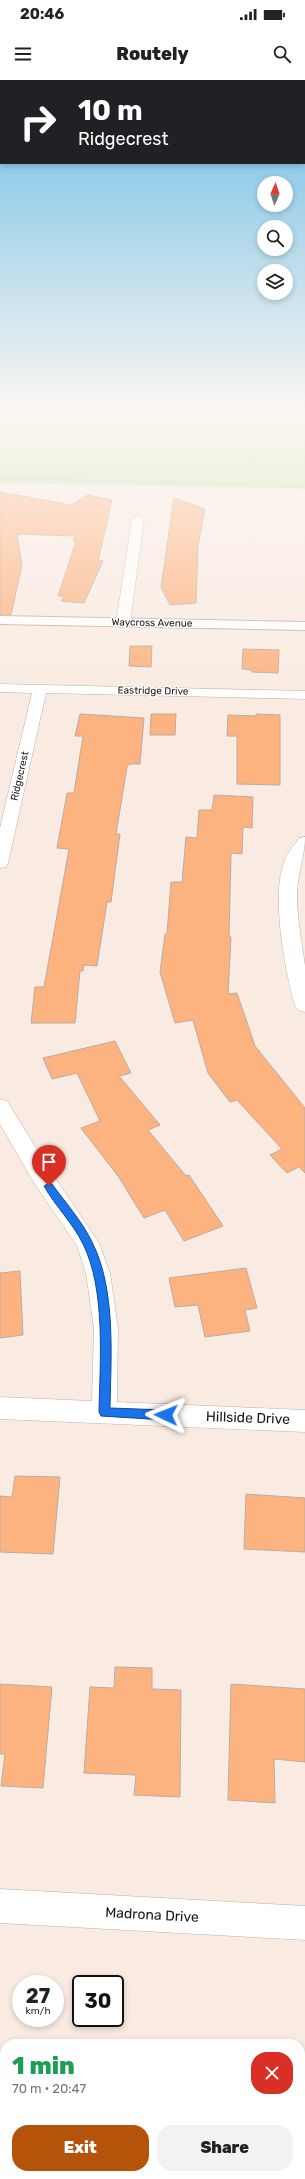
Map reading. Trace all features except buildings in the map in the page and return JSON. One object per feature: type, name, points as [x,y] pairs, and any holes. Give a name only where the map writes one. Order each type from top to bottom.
[{"type":"street","points":[[123,623],[138,519]]},
{"type":"street","name":"Waycross Avenue","points":[[0,620],[305,626]]},
{"type":"street","name":"Eastridge Drive","points":[[0,688],[305,695]]},
{"type":"street","name":"Ridgecrest","points":[[0,862],[40,689]]},
{"type":"street","points":[[305,842],[297,853],[292,864],[289,904],[297,926],[300,992],[305,1006]]},
{"type":"street","points":[[0,1106],[41,1175],[88,1243],[98,1273],[106,1328],[104,1412]]},
{"type":"street","name":"Hillside Drive","points":[[0,1408],[305,1421]]},
{"type":"street","name":"Madrona Drive","points":[[0,1906],[305,1923]]},
{"type":"route","points":[[49,1186],[88,1243],[98,1273],[106,1328],[104,1412],[166,1415]]}]
